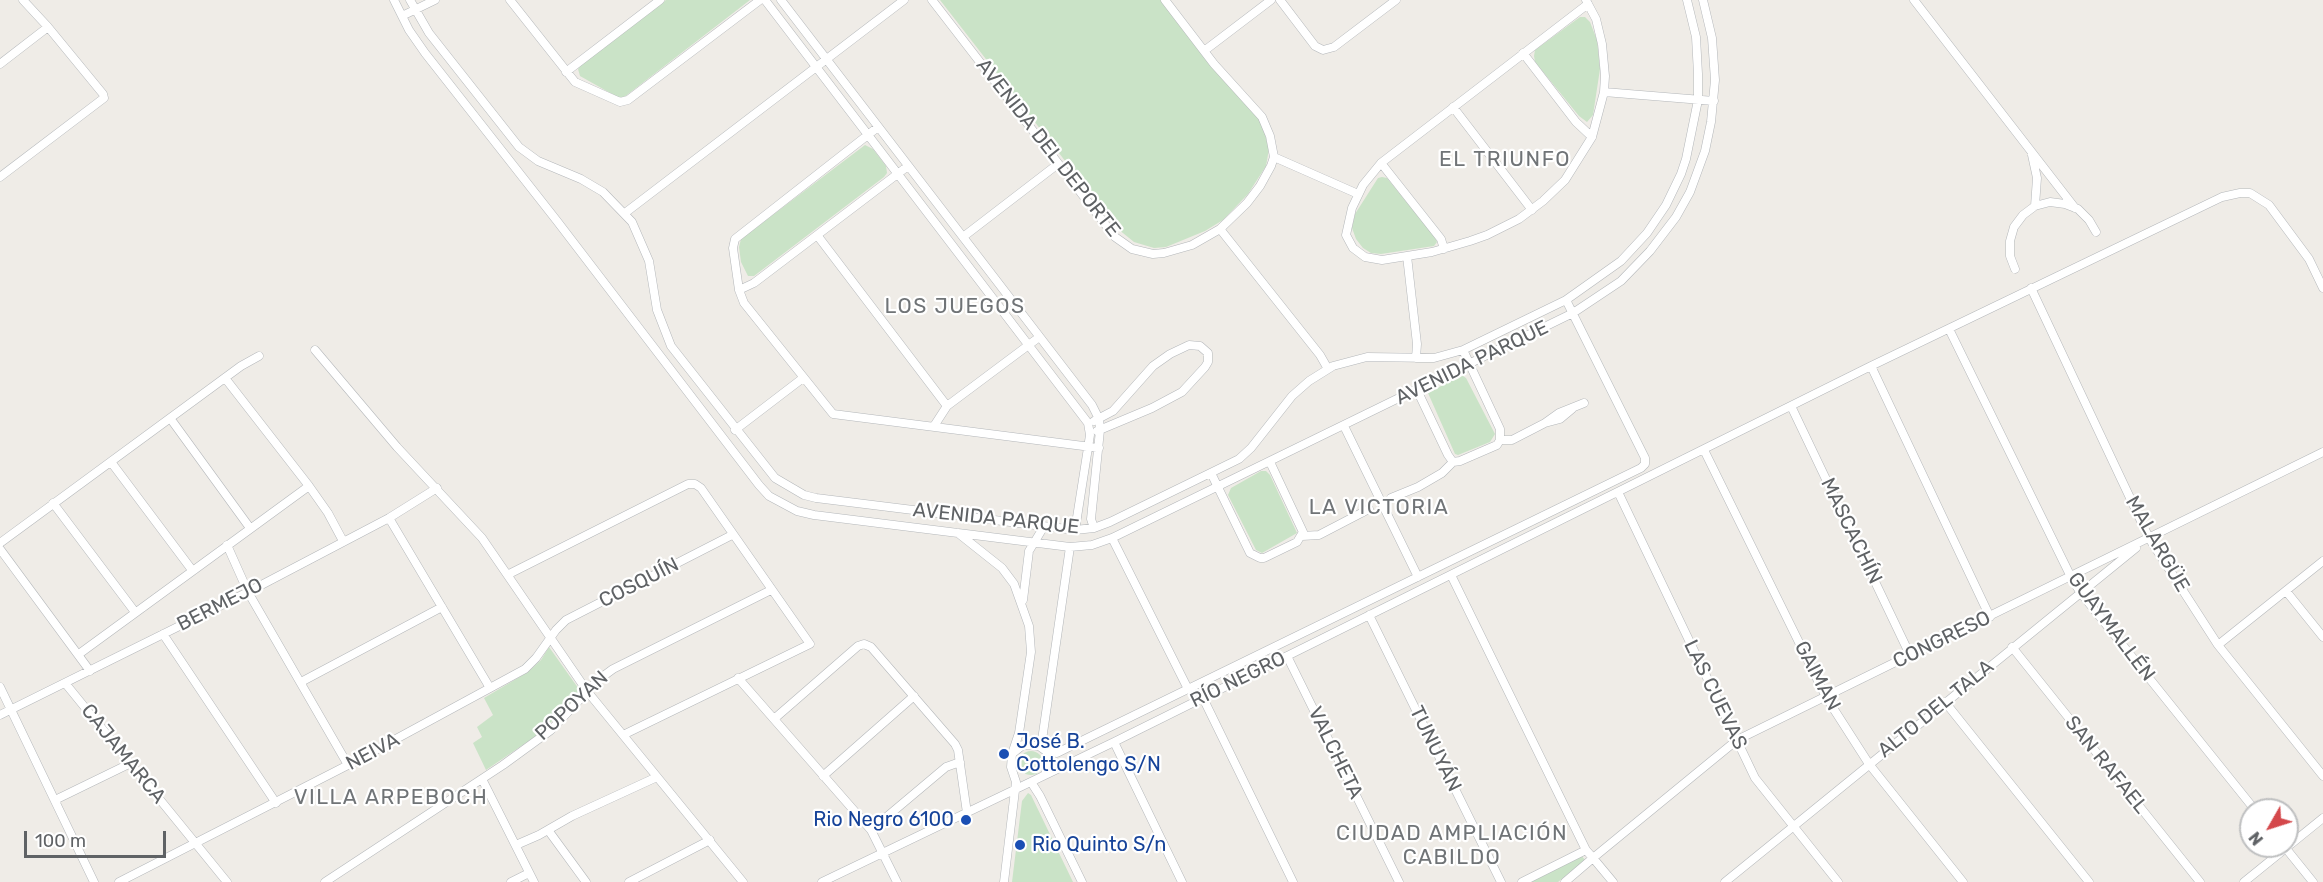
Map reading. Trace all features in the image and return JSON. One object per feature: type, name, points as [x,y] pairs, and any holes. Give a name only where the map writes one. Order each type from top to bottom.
[{"type":"street","points":[[0,177],[104,98],[104,94],[23,0]]},
{"type":"street","name":"AVENIDA PARQUE","points":[[394,0],[425,53],[759,485],[770,496],[797,511],[814,515],[1070,548],[1092,545],[1113,538],[1573,313],[1606,292],[1634,269],[1676,217],[1690,192],[1705,151],[1714,101],[1715,80],[1712,38],[1703,0]]},
{"type":"street","name":"AVENIDA PARQUE","points":[[410,0],[429,33],[519,147],[538,161],[592,184],[625,213],[638,233],[649,261],[657,310],[667,338],[676,354],[775,478],[804,495],[1043,528],[1075,530],[1094,528],[1244,455],[1292,396],[1309,381],[1328,369],[1343,362],[1366,357],[1443,357],[1463,350],[1566,300],[1621,261],[1657,218],[1681,174],[1694,128],[1698,100],[1696,36],[1687,0]]},
{"type":"street","points":[[402,16],[435,0]]},
{"type":"street","points":[[566,72],[660,0]]},
{"type":"street","points":[[514,1],[566,72],[580,86],[615,102],[624,102],[762,0],[898,174],[1089,427],[1100,430],[1152,408],[1182,392],[1205,367],[1208,362],[1208,352],[1200,346],[1190,345],[1170,354],[1153,366],[1113,411],[1089,427],[1075,530]]},
{"type":"street","points":[[781,0],[1038,338],[1092,405],[1099,419],[1100,430],[1091,519],[1094,528]]},
{"type":"street","points":[[625,213],[904,0]]},
{"type":"street","name":"AVENIDA DEL DEPORTE","points":[[932,0],[1115,237],[1141,252],[1164,253],[1184,248],[1220,229],[1247,203],[1260,186],[1274,157]]},
{"type":"street","points":[[1165,0],[1204,51],[1262,117],[1270,136],[1274,157],[1358,194]]},
{"type":"street","points":[[1204,51],[1271,0]]},
{"type":"street","points":[[1280,0],[1315,46],[1323,50],[1334,47],[1392,1]]},
{"type":"street","points":[[1914,0],[2075,208],[2089,220],[2096,232]]},
{"type":"street","points":[[1587,2],[1599,30],[1604,52],[1604,92],[1592,137],[1565,180],[1532,210],[1487,235],[1444,249],[1373,259],[1365,257],[1353,248],[1346,235],[1352,208],[1358,194],[1381,163],[1587,2]]},
{"type":"street","points":[[0,64],[48,27]]},
{"type":"street","points":[[1523,53],[1576,122],[1592,137]]},
{"type":"street","points":[[1604,92],[1714,101]]},
{"type":"street","points":[[1453,107],[1532,210]]},
{"type":"street","points":[[878,127],[738,235],[733,248],[739,290],[744,303],[833,414],[1099,448]]},
{"type":"street","points":[[2031,151],[2037,178],[2035,206]]},
{"type":"street","points":[[1381,163],[1441,238],[1444,249]]},
{"type":"street","points":[[963,237],[1058,164]]},
{"type":"street","points":[[739,290],[754,283],[908,166]]},
{"type":"street","name":"RÍO NEGRO","points":[[822,882],[1016,790],[1871,366],[2222,197],[2250,193],[2269,205],[2309,259],[2323,288]]},
{"type":"street","points":[[2015,269],[2010,256],[2010,241],[2023,215],[2035,206],[2050,202],[2075,208]]},
{"type":"street","points":[[1220,229],[1320,355],[1328,369]]},
{"type":"street","points":[[817,235],[947,406]]},
{"type":"street","points":[[1407,256],[1417,344],[1416,358]]},
{"type":"street","name":"MALARGÜE","points":[[2031,288],[2149,538],[2218,645],[2323,776]]},
{"type":"street","points":[[1566,300],[1573,313]]},
{"type":"street","name":"RÍO NEGRO","points":[[1044,749],[1057,753],[1641,468],[1645,464],[1645,458],[1573,313]]},
{"type":"street","name":"GUAYMALLÉN","points":[[1949,329],[2080,592],[2245,798]]},
{"type":"street","points":[[934,426],[947,406],[1038,338]]},
{"type":"street","points":[[315,350],[397,447],[477,531],[509,574],[587,691],[743,882]]},
{"type":"street","points":[[1391,498],[1415,483],[1424,482],[1442,473],[1453,462],[1497,445],[1500,440],[1500,429],[1463,350]]},
{"type":"street","points":[[0,543],[225,378],[259,356]]},
{"type":"street","points":[[1871,366],[1990,617]]},
{"type":"street","points":[[225,378],[309,486],[328,513],[343,541]]},
{"type":"street","points":[[735,430],[803,378]]},
{"type":"street","points":[[1417,390],[1453,462]]},
{"type":"street","points":[[1500,440],[1512,440],[1545,423],[1558,413],[1584,403]]},
{"type":"street","name":"MASCACHÍN","points":[[1791,406],[1910,656]]},
{"type":"street","points":[[170,418],[250,528]]},
{"type":"street","points":[[1344,426],[1418,577]]},
{"type":"street","name":"GAIMAN","points":[[1704,450],[1826,697],[1869,764],[1963,882]]},
{"type":"street","name":"CONGRESO","points":[[1565,882],[1737,740],[2323,452]]},
{"type":"street","points":[[111,462],[192,570]]},
{"type":"street","points":[[1211,473],[1250,553],[1264,558],[1297,542],[1302,536],[1301,526],[1270,462]]},
{"type":"street","points":[[509,574],[688,484],[695,484],[810,644],[623,735]]},
{"type":"street","points":[[79,654],[309,486]]},
{"type":"street","name":"BERMEJO","points":[[0,715],[248,592],[389,518],[437,488]]},
{"type":"street","name":"LAS CUEVAS","points":[[1618,492],[1759,784],[1838,882]]},
{"type":"street","points":[[53,503],[135,612]]},
{"type":"street","points":[[1302,536],[1318,535],[1369,509]]},
{"type":"street","points":[[934,529],[936,513]]},
{"type":"street","points":[[389,518],[490,688]]},
{"type":"street","points":[[1023,607],[1027,565],[1032,543],[1043,528]]},
{"type":"street","points":[[957,532],[1002,568],[1014,584],[1029,626],[1031,652],[1019,733],[1012,754],[1011,767],[1016,790],[1004,882]]},
{"type":"street","name":"COSQUÍN","points":[[551,638],[555,630],[566,620],[732,535]]},
{"type":"street","points":[[1113,538],[1188,689]]},
{"type":"street","name":"ALTO DEL TALA","points":[[1725,882],[2149,538]]},
{"type":"street","points":[[227,545],[248,592],[348,765]]},
{"type":"street","points":[[1045,774],[1049,768],[1049,759],[1044,749],[1070,548]]},
{"type":"street","points":[[0,549],[90,671]]},
{"type":"street","points":[[2218,645],[2323,561]]},
{"type":"street","points":[[1451,575],[1586,850],[1613,882]]},
{"type":"street","name":"POPOYAN","points":[[325,882],[482,779],[551,730],[587,691],[613,669],[771,590]]},
{"type":"street","points":[[2286,591],[2323,638]]},
{"type":"street","points":[[301,682],[442,607]]},
{"type":"street","name":"TUNUYÁN","points":[[1369,615],[1501,882]]},
{"type":"street","points":[[163,634],[276,803]]},
{"type":"street","name":"NEIVA","points":[[119,882],[276,803],[525,669],[551,638]]},
{"type":"street","points":[[774,719],[858,646],[864,644],[871,648],[955,744],[960,762],[967,813]]},
{"type":"street","name":"SAN RAFAEL","points":[[2012,647],[2200,882]]},
{"type":"street","name":"VALCHETA","points":[[1287,656],[1399,882]]},
{"type":"street","points":[[738,678],[871,830],[897,882]]},
{"type":"street","name":"CAJAMARCA","points":[[65,683],[227,882]]},
{"type":"street","points":[[0,687],[94,882]]},
{"type":"street","points":[[823,776],[914,696]]},
{"type":"street","points":[[1203,698],[1293,882]]},
{"type":"street","points":[[1945,702],[2089,882]]},
{"type":"street","points":[[1114,742],[1182,882]]},
{"type":"street","points":[[1012,754],[1023,745],[1033,744],[1044,749]]},
{"type":"street","points":[[871,830],[946,767],[960,762]]},
{"type":"street","points":[[55,800],[131,763]]},
{"type":"street","points":[[1014,774],[1022,780],[1031,782],[1040,796],[1082,882]]},
{"type":"street","points":[[516,845],[657,777]]},
{"type":"street","points":[[482,779],[534,882]]},
{"type":"street","points":[[2299,836],[2323,818]]},
{"type":"street","points":[[548,830],[585,882]]},
{"type":"street","points":[[629,882],[710,840]]},
{"type":"street","points":[[1522,882],[1586,850]]},
{"type":"street","points":[[2244,882],[2272,858]]},
{"type":"street","points":[[2294,858],[2313,882]]},
{"type":"street","points":[[511,882],[529,873]]},
{"type":"green space","points":[[666,0],[750,0],[623,98],[619,98],[580,76],[578,69],[581,65]]},
{"type":"green space","points":[[940,0],[1163,0],[1261,120],[1269,149],[1266,166],[1248,194],[1223,220],[1205,231],[1166,247],[1154,248],[1134,242],[1118,229]]},
{"type":"green space","points":[[1580,17],[1585,17],[1590,22],[1597,40],[1600,69],[1593,115],[1587,122],[1579,116],[1535,62],[1534,56],[1535,50]]},
{"type":"green space","points":[[865,145],[873,149],[886,166],[887,173],[884,177],[754,276],[748,276],[741,262],[739,247],[741,239]]},
{"type":"green space","points":[[1378,178],[1387,178],[1435,237],[1437,242],[1434,246],[1381,254],[1371,253],[1363,248],[1356,239],[1352,228],[1355,214]]},
{"type":"green space","points":[[1463,376],[1495,434],[1490,442],[1458,455],[1455,454],[1428,393]]},
{"type":"green space","points":[[1261,471],[1266,471],[1270,475],[1297,533],[1262,553],[1256,550],[1228,495],[1231,488]]},
{"type":"green space","points":[[549,647],[581,692],[539,734],[486,770],[473,743],[482,737],[477,727],[493,715],[484,698],[528,672],[541,660]]},
{"type":"green space","points":[[1031,751],[1036,752],[1042,758],[1042,768],[1036,774],[1031,775],[1026,774],[1020,768],[1019,763],[1020,758],[1026,752]]},
{"type":"green space","points":[[1028,793],[1073,882],[1012,882],[1022,801]]},
{"type":"green space","points":[[1581,855],[1585,860],[1558,882],[1526,882]]},
{"type":"place","name":"José B. Cottolengo S/N","points":[[1004,754]]},
{"type":"place","name":"Rio Negro 6100","points":[[966,820]]},
{"type":"place","name":"Rio Quinto S/n","points":[[1020,845]]},
{"type":"district","name":"EL TRIUNFO","points":[[1505,160]]},
{"type":"district","name":"LOS JUEGOS","points":[[955,307]]},
{"type":"district","name":"LA VICTORIA","points":[[1379,508]]},
{"type":"district","name":"VILLA ARPEBOCH","points":[[391,798]]},
{"type":"district","name":"CIUDAD AMPLIACIÓN CABILDO","points":[[1452,846]]}]
